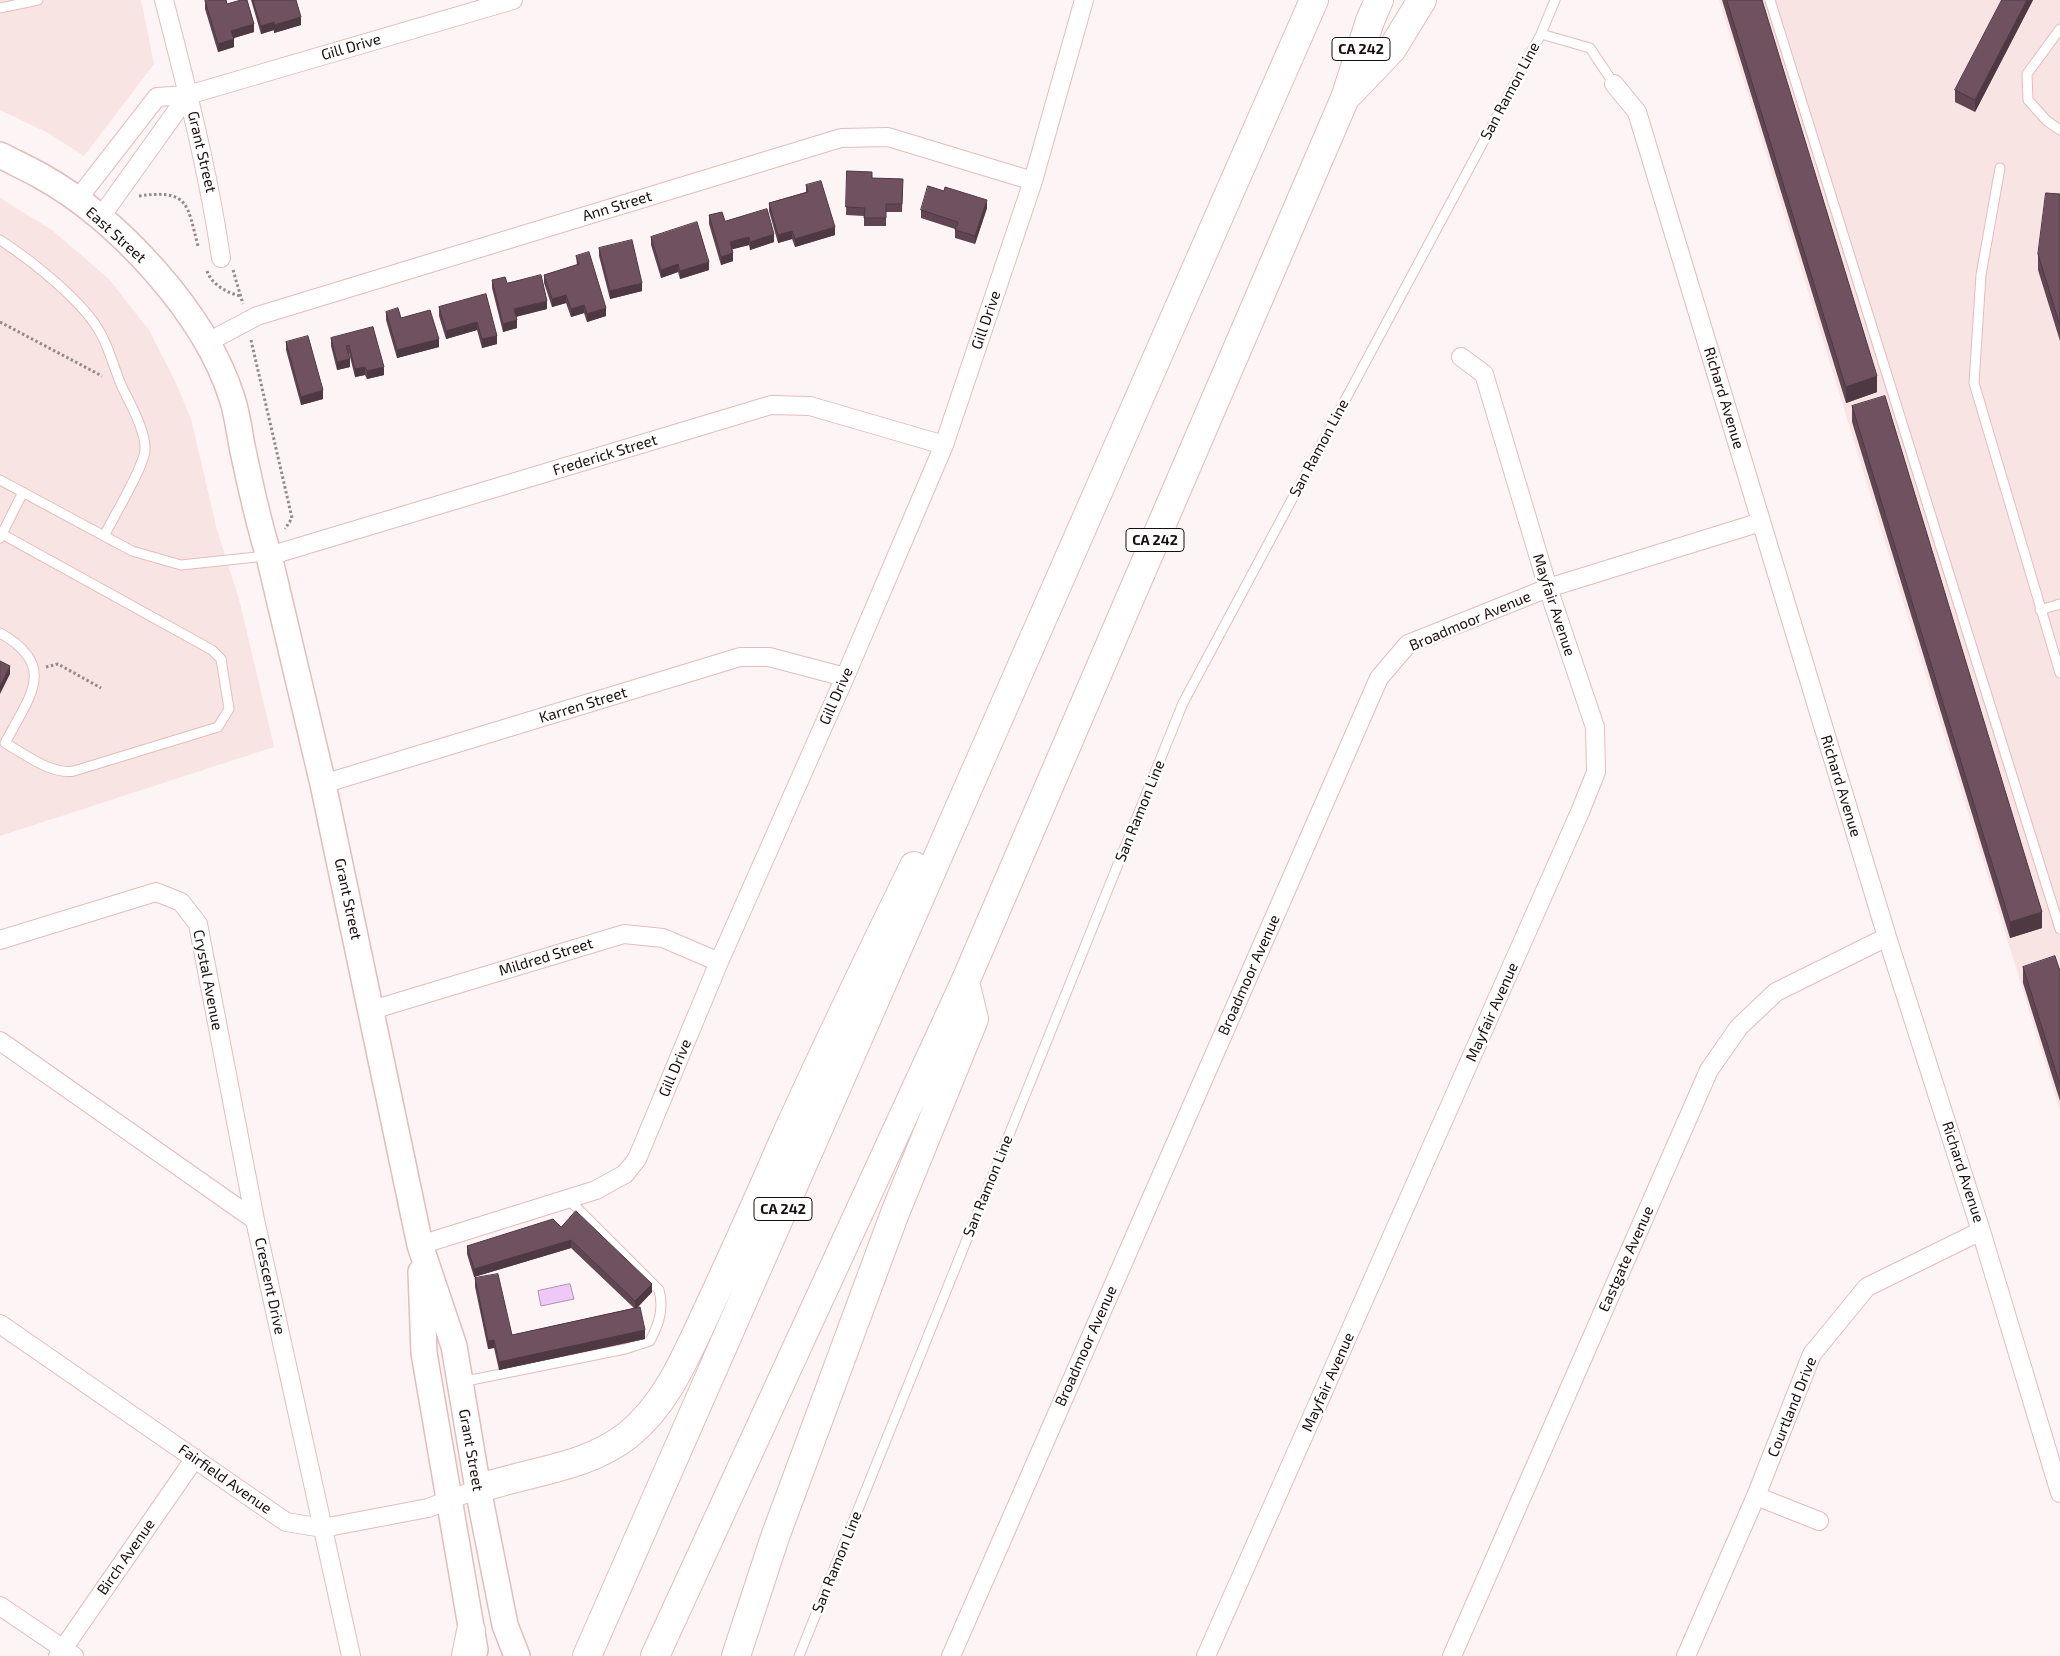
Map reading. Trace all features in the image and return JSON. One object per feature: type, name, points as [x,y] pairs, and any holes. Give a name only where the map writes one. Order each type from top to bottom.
[{"type":"highway","name":"CA 242","points":[[586,1656],[1314,0]]},
{"type":"highway","name":"CA 242","points":[[655,1656],[965,982],[1345,98],[1379,0]]},
{"type":"highway","points":[[1345,98],[1392,49],[1422,0]]},
{"type":"highway","points":[[478,1489],[499,1481],[596,1456],[628,1436],[654,1411],[677,1374],[725,1273],[832,1034],[950,793],[979,762]]},
{"type":"highway","points":[[736,1656],[775,1538],[895,1213],[974,1019],[965,982]]},
{"type":"street","name":"Grant Street","points":[[164,0],[212,197],[221,258]]},
{"type":"street","name":"Gill Drive","points":[[77,200],[158,97],[188,94],[513,0]]},
{"type":"street","name":"Gill Drive","points":[[420,1245],[596,1190],[625,1174],[637,1159],[719,962],[845,677],[944,445],[1033,181],[1084,0]]},
{"type":"street","name":"Richard Avenue","points":[[1614,84],[1637,112],[1887,937],[1981,1231],[2060,1493]]},
{"type":"street","points":[[100,218],[188,94]]},
{"type":"street","name":"Ann Street","points":[[208,342],[257,316],[841,138],[888,137],[1033,181]]},
{"type":"street","name":"East Street","points":[[0,155],[42,176],[100,218],[144,259],[208,342]]},
{"type":"street","name":"Grant Street","points":[[208,342],[232,398],[259,523],[269,556],[323,784],[420,1245],[454,1346],[478,1489],[505,1626],[517,1656]]},
{"type":"street","name":"Mayfair Avenue","points":[[1206,1656],[1596,772],[1595,727],[1548,588],[1484,374],[1462,357]]},
{"type":"street","name":"Frederick Street","points":[[269,556],[771,405],[810,406],[944,445]]},
{"type":"street","name":"Broadmoor Avenue","points":[[951,1656],[1379,678],[1408,644],[1548,588],[1761,522]]},
{"type":"street","name":"Karren Street","points":[[323,784],[740,657],[769,657],[845,677]]},
{"type":"street","name":"Crystal Avenue","points":[[0,940],[156,892],[181,902],[198,924],[255,1220]]},
{"type":"street","name":"Mildred Street","points":[[372,1010],[624,934],[663,938],[719,962]]},
{"type":"street","name":"Eastgate Avenue","points":[[1452,1656],[1709,1070],[1739,1027],[1776,992],[1887,937]]},
{"type":"street","name":"Crescent Drive","points":[[0,1041],[255,1220],[352,1656]]},
{"type":"street","name":"Courtland Drive","points":[[1686,1656],[1756,1496],[1812,1354],[1867,1287],[1981,1231]]},
{"type":"street","name":"Grant Street","points":[[420,1245],[424,1353],[449,1500],[471,1648]]},
{"type":"street","name":"Fairfield Avenue","points":[[0,1324],[286,1522],[323,1528],[428,1508],[478,1489]]},
{"type":"street","name":"Birch Avenue","points":[[65,1653],[195,1458]]},
{"type":"street","points":[[1756,1496],[1819,1521]]},
{"type":"street","points":[[0,1606],[65,1653]]},
{"type":"lane","points":[[0,8],[38,0]]},
{"type":"lane","name":"San Ramon Line","points":[[799,1656],[1183,703],[1541,34],[1555,0]]},
{"type":"lane","points":[[1770,0],[2060,929]]},
{"type":"lane","points":[[2060,29],[2027,74],[2028,100],[2047,121],[2060,130]]},
{"type":"lane","points":[[1541,34],[1590,48],[1614,84]]},
{"type":"lane","points":[[2000,168],[1981,275],[1974,383],[2060,673]]},
{"type":"lane","points":[[0,240],[48,275],[90,318],[102,336],[121,384],[140,424],[145,450],[138,470],[104,536]]},
{"type":"lane","points":[[0,480],[132,551],[181,565],[269,556]]},
{"type":"lane","points":[[0,633],[16,642],[31,659],[35,670],[34,688],[5,743],[56,770],[65,772],[218,727],[229,708],[221,659],[212,650],[1,536],[23,492]]},
{"type":"lane","points":[[2040,610],[2060,604]]},
{"type":"lane","points":[[460,1382],[625,1349],[650,1341],[658,1327],[663,1304],[659,1290],[569,1200]]},
{"type":"path","points":[[121,190],[131,196],[156,193],[170,194],[180,198],[188,209],[200,252]]},
{"type":"path","points":[[221,258],[235,271],[242,301]]},
{"type":"path","points":[[204,265],[210,280],[241,296]]},
{"type":"path","points":[[0,322],[108,380],[121,384]]},
{"type":"path","points":[[252,345],[292,518],[269,556]]},
{"type":"path","points":[[35,670],[58,664],[101,688]]},
{"type":"shaded area","points":[[0,0],[141,0],[154,64],[84,156],[48,133],[0,110]]},
{"type":"shaded area","points":[[1719,0],[2060,0],[2060,1111],[1841,399]]},
{"type":"shaded area","points":[[0,198],[52,230],[109,279],[149,330],[177,385],[191,419],[217,530],[239,599],[274,747],[0,836]]},
{"type":"shaded area","points":[[570,1284],[574,1299],[541,1306],[538,1291]]},
{"type":"building","points":[[226,0],[227,4],[247,0],[254,24],[231,31],[234,39],[218,44],[205,1]]},
{"type":"building","points":[[253,0],[296,0],[301,17],[274,25],[274,22],[261,26]]},
{"type":"building","points":[[1727,0],[1762,0],[1877,376],[1846,387]]},
{"type":"building","points":[[2002,0],[2027,0],[1975,100],[1955,90]]},
{"type":"building","points":[[847,171],[872,172],[872,178],[903,179],[902,204],[886,204],[886,218],[864,218],[865,208],[846,207]]},
{"type":"building","points":[[821,181],[835,227],[795,239],[792,231],[778,235],[769,203],[808,192],[806,185]]},
{"type":"building","points":[[928,186],[944,191],[945,187],[987,200],[975,236],[955,230],[958,222],[921,210]]},
{"type":"building","points":[[2046,193],[2060,194],[2060,326],[2038,254]]},
{"type":"building","points":[[767,209],[774,234],[750,242],[749,237],[730,242],[733,253],[721,257],[709,215],[722,212],[725,221]]},
{"type":"building","points":[[697,222],[709,262],[680,271],[678,264],[661,270],[651,237]]},
{"type":"building","points":[[632,240],[642,283],[610,291],[599,248]]},
{"type":"building","points":[[589,252],[606,308],[587,314],[584,305],[571,309],[566,295],[552,299],[544,275],[579,264],[576,256]]},
{"type":"building","points":[[541,275],[547,301],[514,309],[517,320],[503,324],[492,280],[505,277],[507,283]]},
{"type":"building","points":[[486,294],[497,336],[482,339],[477,322],[446,331],[439,307]]},
{"type":"building","points":[[398,308],[401,318],[430,310],[439,339],[397,350],[386,312]]},
{"type":"building","points":[[373,327],[384,367],[367,371],[365,367],[355,369],[349,345],[346,346],[350,359],[337,362],[331,338]]},
{"type":"building","points":[[308,336],[323,390],[301,397],[286,342]]},
{"type":"building","points":[[1885,396],[2042,912],[2010,922],[1852,406]]},
{"type":"building","points":[[0,661],[10,666],[0,686]]},
{"type":"building","points":[[2055,956],[2060,971],[2060,1085],[2023,967]]},
{"type":"building","points":[[576,1211],[652,1284],[635,1301],[571,1240],[474,1269],[467,1246],[553,1219],[561,1227]]},
{"type":"building","points":[[498,1274],[512,1335],[640,1307],[645,1330],[499,1362],[494,1340],[488,1341],[475,1278]]}]
